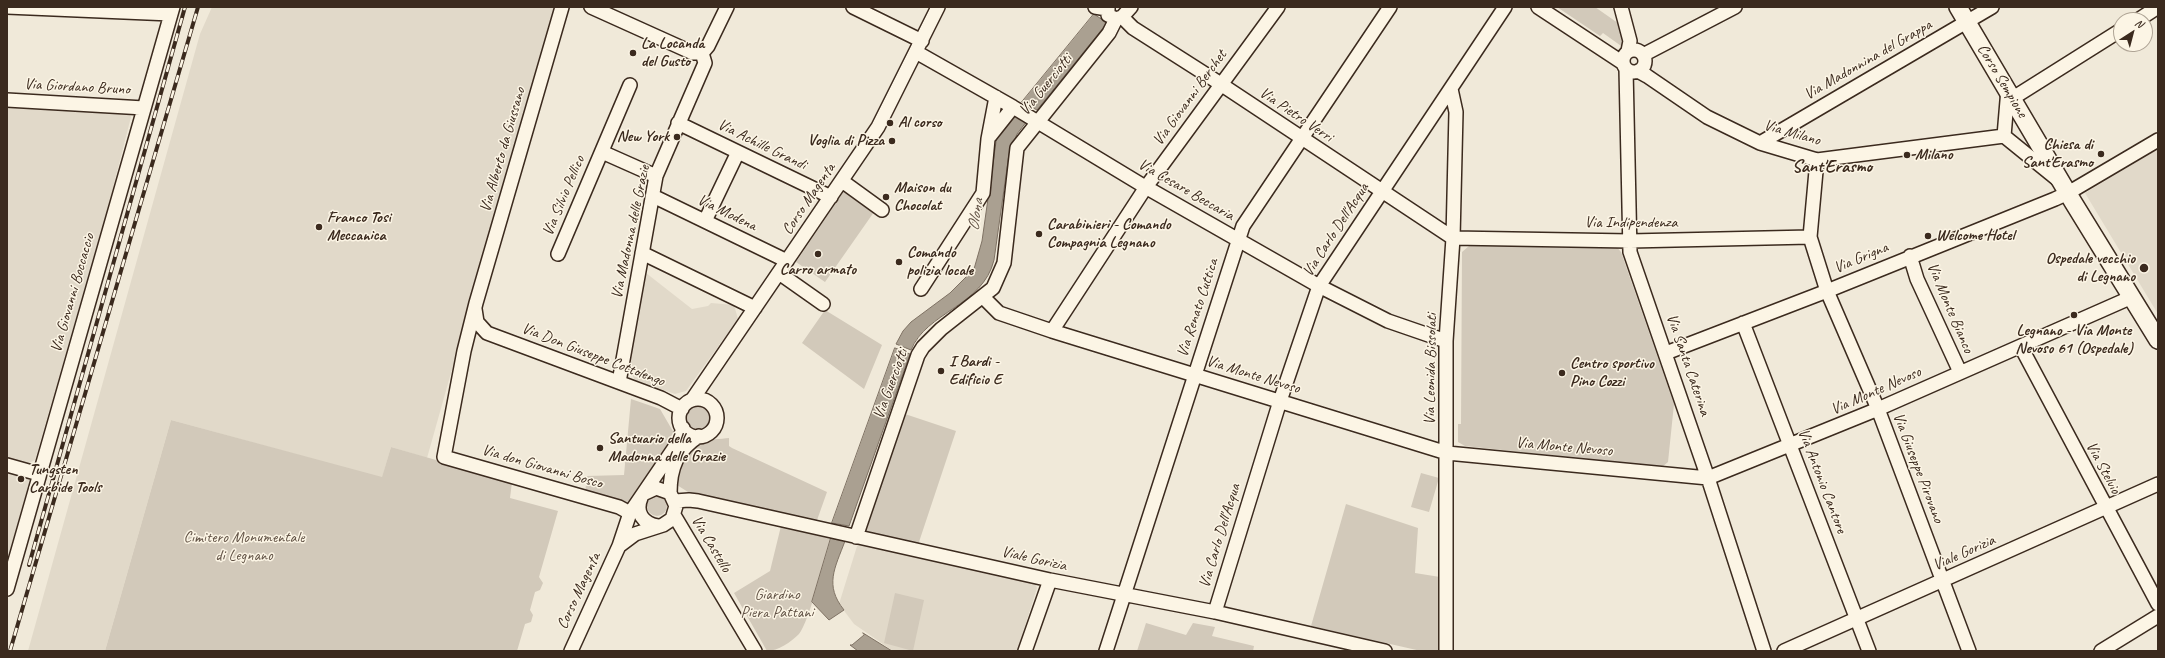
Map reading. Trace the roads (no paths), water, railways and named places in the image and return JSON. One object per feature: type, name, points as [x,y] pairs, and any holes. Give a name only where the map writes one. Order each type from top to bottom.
[{"type":"main road","name":"Corso Sempione","points":[[1958,7],[2065,188],[2158,340]]},
{"type":"street","points":[[7,7],[172,10]]},
{"type":"street","name":"Via Alberto da Giussano","points":[[444,457],[464,351],[476,303],[562,7]]},
{"type":"street","points":[[591,7],[694,53],[702,53]]},
{"type":"street","name":"Via Madonna delle Grazie","points":[[619,382],[656,176],[705,63],[702,53],[708,46],[727,7]]},
{"type":"street","name":"Via Cesare Beccaria","points":[[853,7],[919,46],[1035,121],[1146,187],[1319,286],[1388,321],[1446,341]]},
{"type":"street","name":"Corso Magenta","points":[[571,651],[619,546],[630,513],[680,439],[683,428],[680,418],[682,409],[692,400],[878,127],[938,7]]},
{"type":"street","name":"Via Giovanni Berchet","points":[[1052,331],[1146,187],[1278,7]]},
{"type":"street","name":"Via Renato Cuttica","points":[[1106,651],[1243,226],[1390,7]]},
{"type":"street","name":"Via Carlo Dell'Acqua","points":[[1215,612],[1280,402],[1319,286],[1505,7]]},
{"type":"street","name":"Via Milano","points":[[1538,7],[1599,47],[1613,48],[1632,60],[1707,118],[1760,143],[1817,160],[2004,136]]},
{"type":"street","points":[[1621,7],[1630,41],[1632,60]]},
{"type":"street","points":[[1630,7],[1632,60]]},
{"type":"street","points":[[1632,60],[1735,7]]},
{"type":"street","name":"Via Madonnina del Grappa","points":[[1760,143],[1992,7]]},
{"type":"street","name":"Via Pietro Verri","points":[[1103,8],[1110,17],[1123,13],[1133,28],[1453,238]]},
{"type":"street","name":"Via Giovanni Boccaccio","points":[[7,589],[172,10]]},
{"type":"street","name":"Via Guerciotti","points":[[856,537],[918,355],[923,347],[941,329],[993,288],[1004,263],[1017,148],[1035,121],[1109,34],[1123,13]]},
{"type":"street","points":[[2065,188],[2004,136],[2010,94],[2113,35]]},
{"type":"street","name":"Via Santa Caterina","points":[[1632,60],[1627,83],[1630,252],[1708,478],[1764,651]]},
{"type":"street","name":"Via Silvio Pellico","points":[[558,254],[630,85]]},
{"type":"street","name":"Via Leonida Bissolati","points":[[1446,651],[1446,341],[1453,238],[1456,112],[1451,89]]},
{"type":"street","points":[[920,289],[982,193],[988,139],[996,97]]},
{"type":"street","name":"Via Giordano Bruno","points":[[7,100],[144,108]]},
{"type":"street","points":[[988,139],[1015,108]]},
{"type":"street","name":"Via Achille Grandi","points":[[678,123],[831,197]]},
{"type":"street","name":"Via Grigna","points":[[1666,353],[1828,291],[1910,256],[2065,188],[2158,140]]},
{"type":"street","name":"Via Silvio Pellico","points":[[602,152],[656,176]]},
{"type":"street","points":[[705,221],[738,152]]},
{"type":"street","name":"Via Giuseppe Pirovano","points":[[1817,160],[1810,237],[1828,291],[1878,409],[1969,651]]},
{"type":"street","points":[[842,181],[882,210]]},
{"type":"street","name":"Via Modena","points":[[653,196],[787,261]]},
{"type":"street","name":"Via Indipendenza","points":[[1453,238],[1630,241],[1810,237]]},
{"type":"street","points":[[642,253],[755,308]]},
{"type":"street","name":"Via Monte Bianco","points":[[1910,256],[1917,279],[1960,372]]},
{"type":"street","points":[[779,273],[823,304]]},
{"type":"street","name":"Via Monte Nevoso","points":[[983,297],[999,313],[1052,331],[1447,453],[1708,478],[1878,409],[2132,297]]},
{"type":"street","name":"Via Alberto da Giussano","points":[[476,303],[475,313],[477,322],[483,330],[492,335]]},
{"type":"street","name":"Via Antonio Cantore","points":[[1743,324],[1869,651]]},
{"type":"street","name":"Via Alberto da Giussano","points":[[464,351],[467,343],[474,337],[483,334],[492,335]]},
{"type":"street","name":"Via Don Giuseppe Cottolengo","points":[[492,335],[661,398],[682,409]]},
{"type":"street","name":"Via Stelvio","points":[[2021,347],[2105,508],[2158,604]]},
{"type":"street","points":[[674,515],[670,475],[673,466],[688,444],[699,436],[712,430],[717,422],[716,412],[707,401],[692,400]]},
{"type":"street","points":[[683,428],[690,434],[699,436]]},
{"type":"street","name":"Via don Giovanni Bosco","points":[[444,457],[619,507],[630,513]]},
{"type":"street","points":[[7,465],[39,474]]},
{"type":"street","name":"Viale Gorizia","points":[[1784,651],[2158,484]]},
{"type":"street","points":[[658,526],[649,523],[642,517],[638,508],[642,496],[656,488],[673,497]]},
{"type":"street","name":"Viale Gorizia","points":[[673,497],[698,501],[1124,596],[1215,612],[1385,651]]},
{"type":"street","name":"Corso Magenta","points":[[619,546],[635,534],[667,523],[674,515]]},
{"type":"street","name":"Via Castello","points":[[674,515],[755,651]]},
{"type":"street","points":[[1025,651],[1050,580]]},
{"type":"street","points":[[2101,651],[2158,616]]},
{"type":"railway","points":[[29,565],[185,7]]},
{"type":"railway","points":[[10,651],[198,7]]},
{"type":"place","name":"La Locanda del Gusto","points":[[633,53]]},
{"type":"place","name":"Al corso","points":[[890,123]]},
{"type":"place","name":"New York","points":[[677,137]]},
{"type":"place","name":"Voglia di Pizza","points":[[892,141]]},
{"type":"place","name":"Chiesa di Sant'Erasmo","points":[[2101,154]]},
{"type":"place","name":"Milano","points":[[1907,155]]},
{"type":"place","name":"Maison du Chocolat","points":[[886,197]]},
{"type":"place","name":"Franco Tosi Meccanica","points":[[319,227]]},
{"type":"place","name":"Carabinieri - Comando Compagnia Legnano","points":[[1039,234]]},
{"type":"place","name":"Welcome Hotel","points":[[1928,236]]},
{"type":"place","name":"Carro armato","points":[[818,254]]},
{"type":"place","name":"Comando polizia locale","points":[[899,262]]},
{"type":"place","name":"Ospedale vecchio di Legnano","points":[[2144,268]]},
{"type":"place","name":"Legnano - Via Monte Nevoso 61 (Ospedale)","points":[[2074,315]]},
{"type":"place","name":"I Bardi - Edificio E","points":[[941,371]]},
{"type":"place","name":"Centro sportivo Pino Cozzi","points":[[1562,373]]},
{"type":"place","name":"Santuario della Madonna delle Grazie","points":[[600,448]]},
{"type":"place","name":"Tungsten Carbide Tools","points":[[21,479]]},
{"type":"district","name":"Sant'Erasmo","points":[[1832,167]]},
{"type":"water label","name":"Olona","points":[[976,215]]},
{"type":"park label","name":"Cimitero Monumentale di Legnano","points":[[244,547]]},
{"type":"park label","name":"Giardino Piera Pattani","points":[[777,604]]}]
